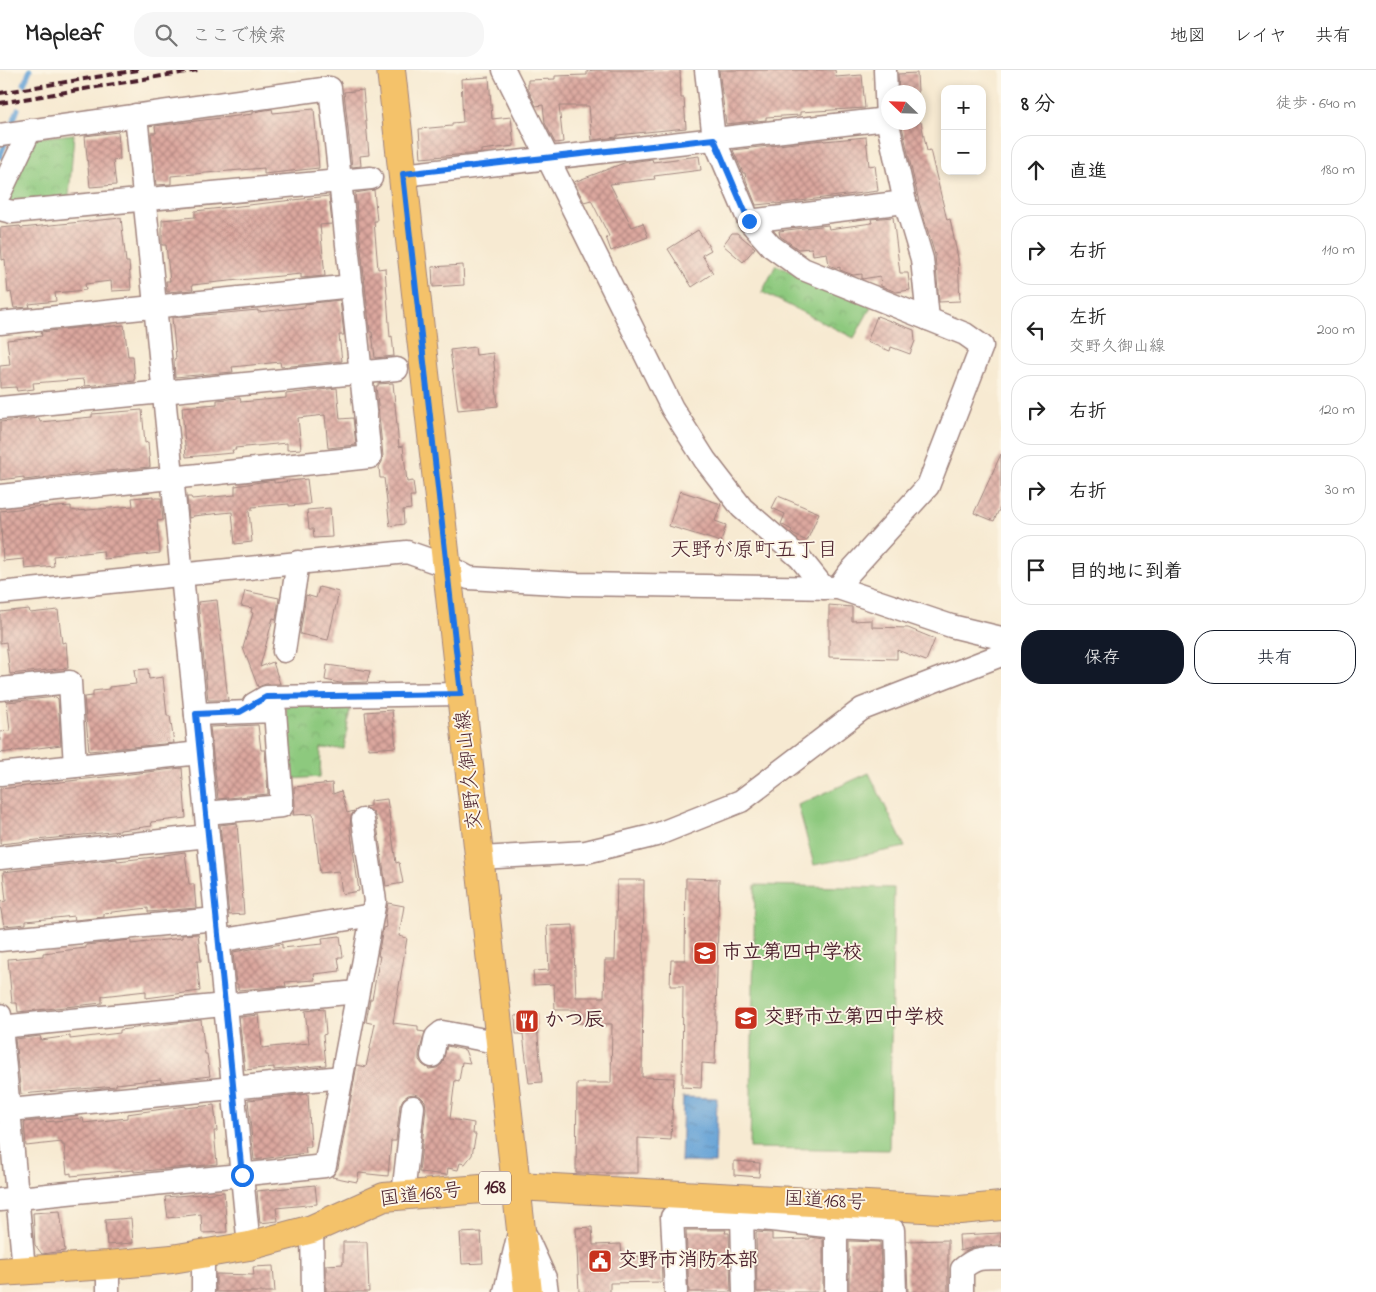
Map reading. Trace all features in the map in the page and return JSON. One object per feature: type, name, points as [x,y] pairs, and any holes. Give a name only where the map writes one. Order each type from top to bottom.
[{"type":"main road","name":"交野久御山線","points":[[391,70],[528,1292]]},
{"type":"main road","name":"国道168号","points":[[12,1271],[108,1265],[203,1254],[249,1246],[312,1229],[384,1197],[517,1186],[960,1210],[1001,1206]]},
{"type":"street","points":[[508,70],[504,70],[676,416],[705,460],[742,508],[800,558],[831,588]]},
{"type":"street","points":[[706,70],[714,139],[749,221],[771,246],[803,269],[965,334],[982,346],[928,486],[849,573],[831,588]]},
{"type":"street","points":[[885,70],[886,85]]},
{"type":"street","points":[[0,135],[330,88],[370,458],[0,496]]},
{"type":"street","points":[[136,115],[249,1246]]},
{"type":"street","points":[[403,174],[881,120]]},
{"type":"street","points":[[0,193],[30,130]]},
{"type":"street","points":[[889,130],[905,202],[922,259],[928,319]]},
{"type":"street","points":[[0,209],[12,212],[371,178]]},
{"type":"street","points":[[749,221],[905,202]]},
{"type":"street","points":[[0,323],[352,286]]},
{"type":"street","points":[[0,408],[397,369]]},
{"type":"street","points":[[0,593],[407,552],[447,566],[469,578],[556,583],[831,588],[951,626],[1001,638]]},
{"type":"street","points":[[284,651],[298,562]]},
{"type":"street","points":[[480,858],[586,852],[656,835],[741,802],[862,709],[1001,656]]},
{"type":"street","points":[[0,689],[70,682],[75,766]]},
{"type":"street","points":[[240,712],[266,697],[461,694]]},
{"type":"street","points":[[196,714],[275,711],[282,806],[206,813]]},
{"type":"street","points":[[0,774],[200,753]]},
{"type":"street","points":[[9,1200],[325,1166],[375,901],[363,820]]},
{"type":"street","points":[[0,858],[208,836]]},
{"type":"street","points":[[0,940],[217,930],[372,915]]},
{"type":"street","points":[[12,1271],[0,1023],[225,1005],[357,992]]},
{"type":"street","points":[[432,1056],[436,1037],[442,1032],[501,1043]]},
{"type":"street","points":[[5,1111],[342,1078]]},
{"type":"street","points":[[403,1195],[413,1107]]},
{"type":"street","points":[[742,1217],[744,1292]]},
{"type":"street","points":[[676,1292],[672,1218],[742,1217],[836,1227],[893,1230],[895,1292]]},
{"type":"street","points":[[505,1292],[521,1224]]},
{"type":"street","points":[[521,1224],[545,1278],[547,1292]]},
{"type":"street","points":[[836,1227],[836,1292]]},
{"type":"street","points":[[312,1229],[313,1292]]},
{"type":"street","points":[[203,1254],[203,1292]]},
{"type":"street","points":[[962,1292],[962,1269],[970,1262],[974,1259],[1001,1258]]},
{"type":"street","points":[[108,1265],[108,1292]]},
{"type":"green space","points":[[74,134],[69,197],[3,204],[35,138]]},
{"type":"green space","points":[[776,265],[871,307],[854,338],[762,292]]},
{"type":"green space","points":[[351,702],[344,749],[321,748],[320,777],[290,779],[286,704]]},
{"type":"green space","points":[[869,773],[905,847],[814,865],[798,805]]},
{"type":"green space","points":[[755,885],[894,888],[889,1150],[750,1148]]},
{"type":"water","points":[[683,1097],[717,1098],[715,1163],[681,1162]]},
{"type":"building","points":[[680,70],[681,98],[684,98],[686,128],[617,135],[617,137],[592,140],[589,106],[559,106],[563,142],[555,143],[545,123],[543,105],[536,106],[528,89],[528,80],[555,79],[555,76],[587,75],[587,71]]},
{"type":"building","points":[[719,70],[835,70],[836,77],[862,75],[865,108],[800,112],[800,115],[766,117],[766,120],[726,124]]},
{"type":"building","points":[[917,73],[918,85],[899,85],[898,74]]},
{"type":"building","points":[[489,77],[492,119],[511,117],[514,146],[481,150],[481,153],[421,158],[419,129],[452,126],[452,123],[463,122],[461,79]]},
{"type":"building","points":[[363,90],[369,155],[360,156],[361,166],[352,167],[344,92]]},
{"type":"building","points":[[272,109],[273,113],[314,109],[319,168],[264,174],[264,168],[171,176],[171,184],[156,185],[151,133],[156,133],[155,126],[253,114],[253,112]]},
{"type":"building","points":[[903,130],[923,130],[927,151],[930,150],[947,220],[950,219],[958,258],[960,301],[939,302],[935,255],[919,202]]},
{"type":"building","points":[[118,132],[120,159],[113,160],[116,185],[90,187],[85,136]]},
{"type":"building","points":[[866,137],[869,166],[875,165],[878,191],[776,204],[756,205],[745,173],[743,173],[733,150],[823,140]]},
{"type":"building","points":[[699,156],[701,170],[654,176],[655,179],[610,184],[632,227],[643,223],[648,237],[611,251],[606,237],[609,236],[591,200],[584,202],[574,182],[624,163],[652,159],[653,162]]},
{"type":"building","points":[[374,190],[377,221],[374,221],[378,269],[385,268],[390,337],[392,336],[394,356],[375,358],[372,332],[370,332],[355,193]]},
{"type":"building","points":[[329,196],[332,224],[320,225],[325,276],[301,278],[301,274],[219,282],[192,285],[193,290],[167,292],[166,281],[170,281],[166,245],[162,245],[162,220],[195,217],[195,211]]},
{"type":"building","points":[[893,217],[900,273],[908,273],[910,290],[896,292],[881,286],[880,276],[862,279],[862,274],[853,275],[840,270],[840,267],[836,268],[829,265],[827,253],[813,255],[812,248],[798,249],[780,236],[779,231],[828,225],[829,229],[872,223],[871,219]]},
{"type":"building","points":[[121,218],[126,262],[129,262],[131,290],[112,291],[111,281],[85,284],[86,290],[55,293],[56,301],[29,304],[30,307],[14,308],[11,292],[8,293],[5,259],[2,260],[0,228],[20,226],[21,228]]},
{"type":"building","points":[[698,230],[711,250],[702,255],[713,273],[692,287],[668,249]]},
{"type":"building","points":[[732,233],[737,233],[755,248],[743,262],[723,245]]},
{"type":"building","points":[[463,265],[464,285],[433,287],[432,267]]},
{"type":"building","points":[[340,300],[344,335],[339,335],[342,361],[281,367],[280,362],[232,367],[233,372],[175,377],[174,359],[176,358],[172,318],[305,307],[305,304]]},
{"type":"building","points":[[877,316],[914,330],[915,341],[910,354],[891,347],[890,351],[867,342]]},
{"type":"building","points":[[103,325],[104,327],[124,325],[128,356],[133,356],[135,381],[85,386],[84,379],[33,383],[34,389],[17,391],[16,387],[0,388],[0,366],[10,365],[7,340],[42,336],[41,332]]},
{"type":"building","points":[[475,347],[476,355],[493,353],[498,406],[458,410],[450,350]]},
{"type":"building","points":[[393,383],[399,447],[403,446],[407,482],[413,481],[415,496],[410,496],[411,509],[403,510],[404,524],[390,526],[384,478],[380,478],[379,467],[383,456],[376,386],[378,384]]},
{"type":"building","points":[[337,388],[340,419],[353,418],[356,445],[328,448],[325,415],[298,418],[301,449],[287,450],[287,443],[235,448],[236,450],[232,450],[233,453],[186,457],[182,407],[217,404],[217,400],[240,398],[241,402],[286,398],[286,394]]},
{"type":"building","points":[[142,410],[145,443],[148,442],[150,467],[24,480],[24,477],[0,480],[0,422],[39,418],[40,422],[92,417],[92,414]]},
{"type":"building","points":[[1001,454],[1001,505],[994,521],[974,513]]},
{"type":"building","points":[[307,479],[310,504],[252,507],[252,510],[249,511],[252,542],[235,544],[232,512],[189,518],[187,497],[192,499],[235,495],[235,486],[274,480],[274,483]]},
{"type":"building","points":[[680,491],[721,504],[715,521],[726,525],[721,542],[669,526]]},
{"type":"building","points":[[153,496],[153,498],[161,498],[163,520],[157,521],[160,553],[104,559],[103,551],[53,556],[54,566],[25,569],[24,559],[3,561],[0,511],[43,506],[43,508],[71,506],[71,510],[77,511],[133,506],[132,498]]},
{"type":"building","points":[[778,496],[819,513],[807,541],[794,535],[791,532],[792,530],[781,524],[785,514],[772,508]]},
{"type":"building","points":[[330,508],[332,537],[314,538],[313,529],[309,529],[307,510]]},
{"type":"building","points":[[319,587],[339,592],[328,640],[300,634],[306,595],[316,598]]},
{"type":"building","points":[[245,591],[279,598],[276,619],[273,618],[260,667],[273,662],[280,684],[266,684],[258,687],[243,648],[253,613],[251,612],[252,608],[241,606]]},
{"type":"building","points":[[217,600],[228,700],[208,700],[198,602]]},
{"type":"building","points":[[829,605],[852,607],[852,621],[872,620],[872,627],[908,628],[935,639],[926,661],[897,650],[897,659],[829,657]]},
{"type":"building","points":[[29,609],[30,613],[58,610],[62,643],[66,642],[68,668],[10,674],[6,642],[0,643],[0,612]]},
{"type":"building","points":[[327,665],[370,671],[367,682],[340,683],[325,680]]},
{"type":"building","points":[[148,669],[149,679],[163,677],[167,716],[170,716],[174,743],[89,751],[84,697],[93,696],[93,691],[109,689],[109,687],[136,684],[134,670]]},
{"type":"building","points":[[56,697],[58,699],[61,745],[0,753],[0,732],[10,731],[7,702]]},
{"type":"building","points":[[392,710],[396,747],[369,749],[365,712]]},
{"type":"building","points":[[258,725],[261,750],[265,750],[268,794],[218,799],[210,727]]},
{"type":"building","points":[[182,768],[186,818],[151,822],[152,826],[120,831],[0,844],[0,789]]},
{"type":"building","points":[[332,783],[333,794],[341,791],[347,813],[354,811],[351,816],[350,827],[359,891],[342,894],[339,871],[320,873],[313,814],[293,815],[295,805],[294,787]]},
{"type":"building","points":[[387,799],[396,863],[399,862],[403,883],[386,886],[376,818],[373,812],[365,807],[370,806],[370,801]]},
{"type":"building","points":[[237,823],[244,914],[229,915],[220,825]]},
{"type":"building","points":[[185,852],[189,884],[194,884],[196,908],[148,912],[148,908],[104,913],[104,917],[75,920],[74,916],[26,921],[26,924],[4,926],[0,905],[0,902],[6,901],[3,872],[117,859],[117,861],[164,856]]},
{"type":"building","points":[[686,878],[719,879],[715,1064],[702,1063],[701,1088],[682,1087],[683,986],[670,986],[671,960],[685,960]]},
{"type":"building","points":[[617,880],[644,880],[642,1077],[674,1078],[671,1140],[638,1138],[638,1173],[576,1173],[577,1083],[611,1083],[612,1024],[576,1023],[576,1010],[555,1010],[554,984],[534,985],[533,971],[549,970],[547,926],[573,925],[576,997],[604,997],[605,960],[615,960]]},
{"type":"building","points":[[388,903],[404,906],[399,936],[407,938],[393,1023],[418,1026],[418,1031],[425,1032],[419,1060],[429,1069],[437,1068],[442,1064],[447,1046],[465,1050],[470,1063],[462,1062],[459,1081],[455,1080],[450,1119],[474,1123],[473,1134],[476,1134],[472,1155],[465,1164],[460,1163],[458,1170],[448,1168],[447,1175],[419,1172],[426,1108],[425,1101],[420,1096],[408,1095],[400,1105],[396,1141],[391,1141],[388,1176],[359,1173],[357,1182],[332,1177],[338,1168],[357,1065],[366,1067],[375,1024],[366,1022],[380,956],[378,956],[383,928],[386,927],[385,918]]},
{"type":"building","points":[[198,934],[201,961],[197,961],[200,991],[146,998],[146,991],[102,996],[102,1003],[18,1012],[17,1003],[12,1003],[8,959],[43,956],[43,953],[86,948],[86,945],[131,940],[131,944],[182,938],[182,935]]},
{"type":"building","points":[[340,936],[343,957],[338,957],[340,971],[314,974],[315,980],[285,982],[286,986],[238,990],[233,952],[282,944],[282,948],[323,944],[322,938]]},
{"type":"building","points":[[324,1009],[326,1034],[323,1035],[326,1065],[274,1070],[274,1067],[245,1070],[239,1017],[259,1015],[262,1048],[309,1043],[305,1011]]},
{"type":"building","points":[[536,1014],[542,1082],[529,1083],[523,1034],[516,1034],[515,1016]]},
{"type":"building","points":[[201,1020],[210,1076],[161,1082],[161,1079],[116,1084],[116,1086],[21,1094],[15,1039],[40,1036],[41,1040],[70,1036],[70,1039],[120,1033],[120,1030]]},
{"type":"building","points":[[308,1094],[311,1147],[305,1147],[306,1153],[254,1160],[248,1100]]},
{"type":"building","points":[[214,1105],[217,1131],[214,1131],[217,1164],[71,1176],[71,1173],[67,1174],[64,1145],[62,1145],[62,1142],[26,1146],[24,1122],[83,1118],[84,1123],[127,1118],[127,1114],[185,1106],[185,1108]]},
{"type":"building","points":[[734,1161],[760,1163],[759,1177],[734,1175]]},
{"type":"building","points":[[315,1185],[317,1204],[276,1208],[278,1221],[260,1223],[257,1191]]},
{"type":"building","points":[[224,1192],[227,1232],[202,1233],[201,1214],[168,1218],[165,1197]]},
{"type":"building","points":[[60,1211],[65,1251],[42,1254],[35,1245],[33,1213]]},
{"type":"building","points":[[131,1218],[133,1243],[107,1245],[105,1220]]},
{"type":"building","points":[[592,1227],[593,1245],[621,1244],[622,1257],[660,1256],[661,1251],[662,1282],[610,1283],[610,1292],[579,1292],[576,1228]]},
{"type":"building","points":[[686,1230],[726,1230],[725,1233],[729,1233],[731,1292],[689,1292]]},
{"type":"building","points":[[481,1232],[483,1263],[462,1264],[460,1233]]},
{"type":"building","points":[[756,1232],[772,1233],[772,1240],[810,1239],[810,1237],[823,1239],[823,1292],[757,1292]]},
{"type":"building","points":[[1001,1233],[1001,1245],[978,1246],[960,1251],[959,1235]]},
{"type":"building","points":[[948,1240],[948,1292],[908,1292],[906,1241]]},
{"type":"building","points":[[849,1241],[880,1242],[882,1292],[849,1292]]},
{"type":"building","points":[[343,1242],[367,1242],[369,1292],[326,1292],[326,1265],[343,1264]]},
{"type":"building","points":[[273,1266],[275,1292],[216,1292],[216,1274],[254,1275],[253,1267]]},
{"type":"waterway","points":[[24,84],[30,70]]},
{"type":"waterway","points":[[11,127],[18,109]]},
{"type":"waterway","points":[[0,157],[7,139]]},
{"type":"railway","points":[[0,93],[138,70]]},
{"type":"railway","points":[[0,103],[198,70]]},
{"type":"place","name":"市立第四中学校","points":[[705,953]]},
{"type":"place","name":"交野市立第四中学校","points":[[746,1018]]},
{"type":"place","name":"かつ辰","points":[[527,1021]]},
{"type":"place","name":"交野市消防本部","points":[[600,1261]]},
{"type":"district","name":"天野が原町五丁目","points":[[754,551]]},
{"type":"route","points":[[242,1175],[196,714],[240,712],[266,697],[461,694],[403,174],[714,139],[749,221]]}]
